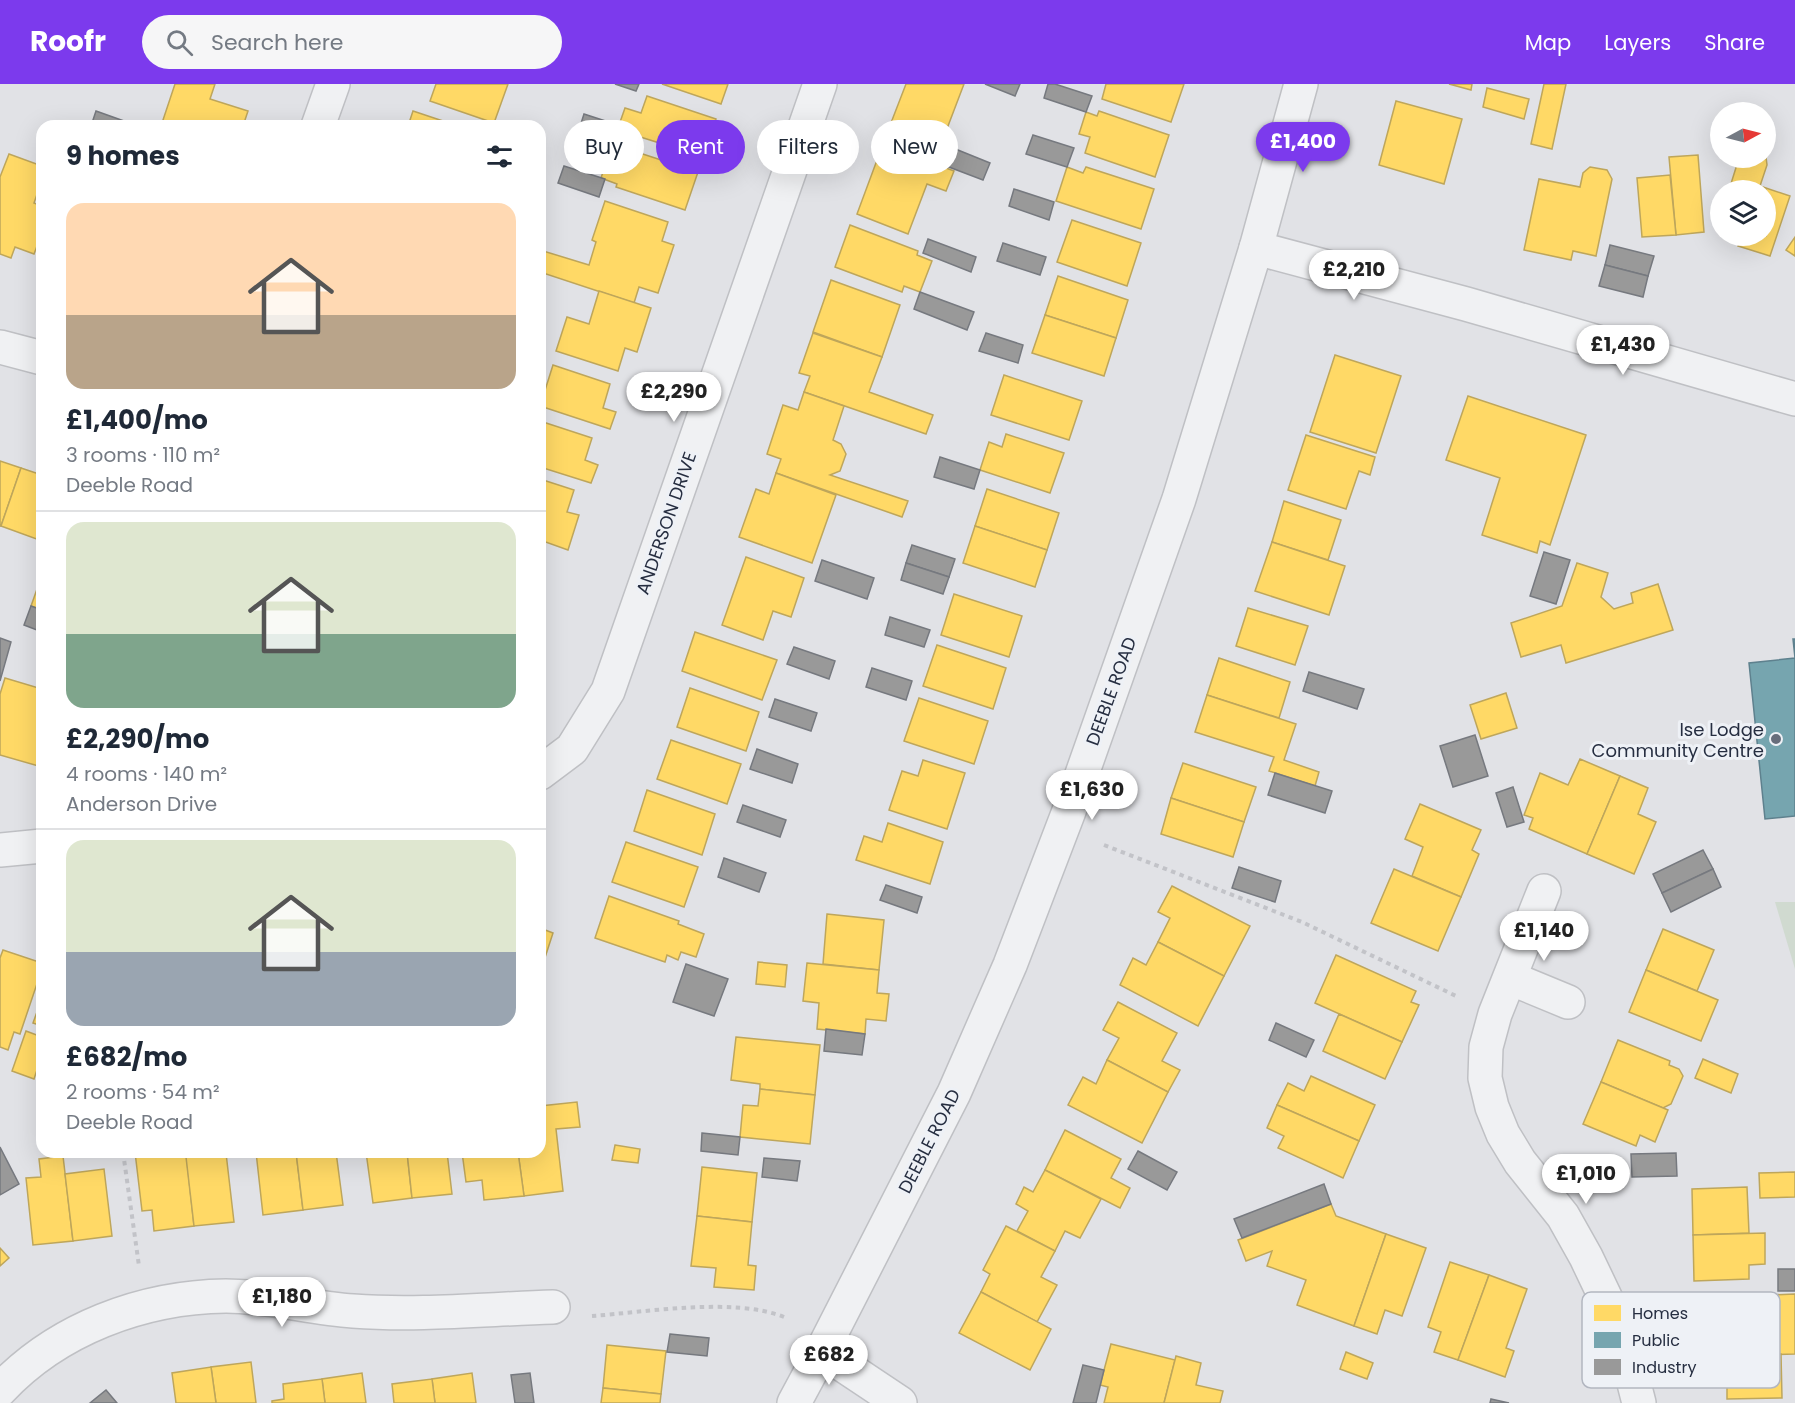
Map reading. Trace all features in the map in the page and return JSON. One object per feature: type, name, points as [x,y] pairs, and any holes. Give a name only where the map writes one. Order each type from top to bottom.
[{"type":"street","points":[[320,120],[333,84]]},
{"type":"street","name":"ANDERSON DRIVE","points":[[546,768],[572,749],[608,691],[820,84]]},
{"type":"street","name":"DEEBLE ROAD","points":[[794,1403],[954,1093],[1010,965],[1069,811],[1179,499],[1257,248],[1300,84]]},
{"type":"street","points":[[1257,248],[1488,310],[1795,399]]},
{"type":"street","points":[[0,347],[36,356]]},
{"type":"street","points":[[0,850],[36,847]]},
{"type":"street","points":[[1544,891],[1495,1014],[1486,1047],[1485,1078],[1492,1107],[1503,1134],[1520,1162],[1563,1216],[1603,1292]]},
{"type":"street","points":[[1510,978],[1568,1002]]},
{"type":"street","points":[[0,1390],[45,1351],[108,1318],[144,1306],[226,1296],[351,1311],[553,1307]]},
{"type":"street","points":[[822,1351],[900,1403]]},
{"type":"street","points":[[1635,1388],[1639,1403]]},
{"type":"path","points":[[1104,845],[1302,922],[1495,1014]]},
{"type":"path","points":[[124,1158],[144,1306]]},
{"type":"path","points":[[553,1307],[569,1317],[719,1307],[770,1312],[784,1317]]},
{"type":"shaded area","points":[[1775,902],[1795,902],[1795,969]]},
{"type":"building: Homes","points":[[175,84],[215,84],[210,99],[248,111],[245,120],[163,120]]},
{"type":"building: Homes","points":[[436,84],[508,84],[495,120],[485,120],[430,101]]},
{"type":"building: Homes","points":[[662,84],[728,84],[721,104]]},
{"type":"building: Homes","points":[[906,84],[964,84],[950,120],[892,120]]},
{"type":"building: Homes","points":[[1106,84],[1184,84],[1171,122],[1102,99]]},
{"type":"building: Homes","points":[[1449,84],[1472,84],[1471,90]]},
{"type":"building: Homes","points":[[1544,84],[1566,84],[1552,149],[1531,144]]},
{"type":"building: Homes","points":[[1487,88],[1529,99],[1524,119],[1483,107]]},
{"type":"building: Homes","points":[[647,96],[716,119],[656,120],[656,142],[644,138],[644,120],[621,120],[625,108],[641,113]]},
{"type":"building: Homes","points":[[1396,101],[1462,119],[1444,184],[1379,165]]},
{"type":"building: Homes","points":[[413,111],[440,120],[410,120]]},
{"type":"building: Homes","points":[[1099,111],[1169,135],[1155,177],[1085,153],[1090,137],[1079,134],[1086,112],[1097,116]]},
{"type":"building: Homes","points":[[9,154],[36,164],[34,203],[36,204],[36,249],[34,254],[15,247],[11,258],[0,254],[0,177]]},
{"type":"building: Homes","points":[[644,154],[656,158],[656,174],[697,174],[685,210],[616,187],[617,184],[601,178],[602,174],[644,174]]},
{"type":"building: Homes","points":[[1698,155],[1704,232],[1676,235],[1669,157]]},
{"type":"building: Homes","points":[[1067,167],[1083,173],[1086,167],[1154,189],[1141,229],[1056,201]]},
{"type":"building: Homes","points":[[1590,167],[1607,170],[1612,179],[1596,256],[1573,251],[1571,260],[1524,250],[1539,179],[1580,187],[1583,173]]},
{"type":"building: Homes","points":[[1736,168],[1766,168],[1762,180],[1732,180]]},
{"type":"building: Homes","points":[[872,174],[953,174],[946,191],[927,184],[908,234],[857,214]]},
{"type":"building: Homes","points":[[1670,175],[1676,235],[1642,237],[1637,178]]},
{"type":"building: Homes","points":[[1776,191],[1790,196],[1776,238]]},
{"type":"building: Homes","points":[[605,201],[668,222],[662,241],[674,245],[658,293],[639,287],[634,303],[546,274],[546,252],[589,265],[596,242],[592,240]]},
{"type":"building: Homes","points":[[1072,220],[1141,243],[1127,286],[1057,262]]},
{"type":"building: Homes","points":[[850,225],[918,251],[917,255],[932,261],[920,292],[904,286],[902,292],[835,267]]},
{"type":"building: Homes","points":[[1795,237],[1795,256],[1786,250]]},
{"type":"building: Homes","points":[[1738,246],[1773,246],[1770,256]]},
{"type":"building: Homes","points":[[1058,276],[1128,300],[1116,338],[1045,315]]},
{"type":"building: Homes","points":[[831,280],[900,305],[882,357],[813,332]]},
{"type":"building: Homes","points":[[599,291],[651,308],[637,352],[625,348],[618,371],[556,351],[567,317],[589,324]]},
{"type":"building: Homes","points":[[1045,315],[1116,338],[1104,376],[1032,353]]},
{"type":"building: Homes","points":[[813,333],[882,357],[869,392],[933,415],[926,434],[804,392],[810,376],[799,373]]},
{"type":"building: Homes","points":[[1335,355],[1401,376],[1376,453],[1310,432]]},
{"type":"building: Homes","points":[[553,365],[610,384],[603,408],[616,412],[610,429],[546,408],[546,387]]},
{"type":"building: Homes","points":[[1004,375],[1082,401],[1069,440],[991,415]]},
{"type":"building: Homes","points":[[804,392],[844,406],[833,440],[841,444],[846,454],[840,471],[830,475],[908,501],[902,517],[776,473],[781,459],[767,454],[783,405],[798,410]]},
{"type":"building: Homes","points":[[1468,396],[1586,435],[1550,545],[1540,541],[1537,553],[1482,535],[1500,478],[1446,460]]},
{"type":"building: Homes","points":[[546,423],[592,438],[585,460],[598,465],[591,483],[546,469]]},
{"type":"building: Homes","points":[[1006,434],[1064,453],[1050,493],[980,470],[989,442],[1002,447]]},
{"type":"building: Homes","points":[[1306,435],[1375,457],[1370,475],[1359,471],[1346,509],[1288,490]]},
{"type":"building: Homes","points":[[0,461],[21,468],[1,526],[0,526]]},
{"type":"building: Homes","points":[[21,468],[36,473],[36,539],[1,526]]},
{"type":"building: Homes","points":[[776,473],[836,495],[812,563],[739,537],[756,489],[769,494]]},
{"type":"building: Homes","points":[[546,481],[574,490],[567,512],[579,515],[568,550],[546,542]]},
{"type":"building: Homes","points":[[987,489],[1059,513],[1047,550],[975,526]]},
{"type":"building: Homes","points":[[1284,501],[1341,520],[1328,560],[1272,542]]},
{"type":"building: Homes","points":[[975,526],[1047,550],[1035,587],[963,563]]},
{"type":"building: Homes","points":[[1272,542],[1345,566],[1329,615],[1255,591]]},
{"type":"building: Homes","points":[[746,557],[804,578],[791,617],[773,611],[763,640],[722,625]]},
{"type":"building: Homes","points":[[1577,563],[1608,573],[1601,597],[1614,609],[1633,603],[1631,593],[1658,584],[1673,630],[1566,663],[1561,645],[1521,657],[1511,623],[1562,606]]},
{"type":"building: Homes","points":[[36,592],[36,608],[31,606]]},
{"type":"building: Homes","points":[[954,594],[1022,616],[1009,657],[941,635]]},
{"type":"building: Homes","points":[[1248,608],[1308,626],[1295,665],[1236,646]]},
{"type":"building: Homes","points":[[695,632],[777,660],[762,700],[682,671]]},
{"type":"building: Homes","points":[[937,645],[1006,668],[993,709],[923,686]]},
{"type":"building: Homes","points":[[1219,658],[1290,682],[1279,718],[1207,695]]},
{"type":"building: Homes","points":[[5,678],[36,687],[36,765],[0,755],[0,694]]},
{"type":"building: Homes","points":[[690,688],[759,712],[746,751],[677,727]]},
{"type":"building: Homes","points":[[1506,693],[1517,728],[1481,739],[1470,705]]},
{"type":"building: Homes","points":[[1207,695],[1296,724],[1284,760],[1319,772],[1315,786],[1269,771],[1274,757],[1195,732]]},
{"type":"building: Homes","points":[[919,698],[988,721],[974,764],[904,741]]},
{"type":"building: Homes","points":[[671,740],[741,764],[727,804],[657,779]]},
{"type":"building: Homes","points":[[1580,759],[1620,776],[1587,854],[1529,829],[1533,818],[1524,815],[1540,773],[1568,785]]},
{"type":"building: Homes","points":[[923,760],[965,773],[947,829],[889,810],[902,771],[918,776]]},
{"type":"building: Homes","points":[[1183,763],[1256,787],[1244,822],[1171,798]]},
{"type":"building: Homes","points":[[1620,776],[1648,788],[1638,814],[1656,822],[1634,874],[1587,854]]},
{"type":"building: Homes","points":[[647,790],[715,814],[702,855],[634,831]]},
{"type":"building: Homes","points":[[1171,798],[1244,822],[1233,857],[1161,834]]},
{"type":"building: Homes","points":[[1420,804],[1481,830],[1472,850],[1479,854],[1461,897],[1412,876],[1423,847],[1405,839]]},
{"type":"building: Homes","points":[[888,823],[943,842],[930,884],[856,860],[864,836],[882,842]]},
{"type":"building: Homes","points":[[626,842],[698,867],[684,907],[612,882]]},
{"type":"building: Homes","points":[[1394,869],[1461,897],[1438,951],[1371,923]]},
{"type":"building: Homes","points":[[1172,886],[1250,926],[1224,976],[1158,942],[1170,918],[1158,912]]},
{"type":"building: Homes","points":[[609,896],[679,921],[678,924],[704,934],[696,957],[681,952],[678,960],[667,955],[665,962],[595,938]]},
{"type":"building: Homes","points":[[827,914],[884,920],[879,970],[823,964]]},
{"type":"building: Homes","points":[[1663,929],[1714,950],[1697,991],[1646,970]]},
{"type":"building: Homes","points":[[546,930],[553,933],[546,955]]},
{"type":"building: Homes","points":[[1158,942],[1224,976],[1198,1026],[1120,985],[1133,958],[1146,965]]},
{"type":"building: Homes","points":[[3,950],[36,961],[36,987],[20,1034],[14,1032],[8,1050],[0,1047],[0,958]]},
{"type":"building: Homes","points":[[1336,955],[1416,991],[1411,1002],[1419,1005],[1402,1042],[1315,1003]]},
{"type":"building: Homes","points":[[758,962],[787,965],[785,987],[756,984]]},
{"type":"building: Homes","points":[[807,963],[879,970],[877,993],[889,994],[886,1021],[866,1019],[865,1034],[817,1029],[819,1003],[803,1001]]},
{"type":"building: Homes","points":[[1646,970],[1718,1000],[1701,1041],[1629,1012]]},
{"type":"building: Homes","points":[[1118,1002],[1177,1033],[1162,1061],[1180,1070],[1168,1092],[1107,1060],[1119,1038],[1103,1030]]},
{"type":"building: Homes","points":[[1339,1014],[1402,1042],[1385,1079],[1323,1051]]},
{"type":"building: Homes","points":[[26,1031],[36,1035],[34,1079],[12,1071]]},
{"type":"building: Homes","points":[[736,1037],[820,1045],[815,1095],[760,1089],[760,1084],[731,1080]]},
{"type":"building: Homes","points":[[1618,1040],[1670,1061],[1669,1065],[1679,1069],[1683,1076],[1671,1104],[1663,1108],[1601,1082]]},
{"type":"building: Homes","points":[[1703,1059],[1738,1074],[1731,1093],[1695,1078]]},
{"type":"building: Homes","points":[[1107,1060],[1168,1092],[1142,1143],[1068,1105],[1083,1077],[1096,1084]]},
{"type":"building: Homes","points":[[1311,1076],[1375,1105],[1359,1141],[1277,1105],[1288,1083],[1304,1091]]},
{"type":"building: Homes","points":[[1601,1082],[1668,1110],[1655,1142],[1640,1135],[1636,1146],[1583,1124]]},
{"type":"building: Homes","points":[[760,1089],[815,1095],[810,1144],[740,1137],[743,1105],[758,1106]]},
{"type":"building: Homes","points":[[577,1102],[580,1127],[556,1129],[563,1191],[524,1196],[519,1158],[546,1158],[546,1105]]},
{"type":"building: Homes","points":[[1277,1105],[1359,1141],[1343,1178],[1278,1148],[1284,1136],[1267,1128]]},
{"type":"building: Homes","points":[[1065,1130],[1121,1159],[1111,1178],[1130,1188],[1120,1208],[1045,1170]]},
{"type":"building: Homes","points":[[615,1145],[640,1149],[638,1163],[612,1160]]},
{"type":"building: Homes","points":[[63,1158],[73,1241],[33,1245],[26,1178],[41,1177],[39,1159]]},
{"type":"building: Homes","points":[[136,1158],[187,1158],[194,1226],[154,1231],[152,1210],[142,1211]]},
{"type":"building: Homes","points":[[186,1158],[227,1158],[234,1222],[194,1226]]},
{"type":"building: Homes","points":[[257,1158],[297,1158],[303,1210],[263,1215]]},
{"type":"building: Homes","points":[[297,1158],[337,1158],[343,1205],[303,1210]]},
{"type":"building: Homes","points":[[367,1158],[408,1158],[412,1198],[373,1203]]},
{"type":"building: Homes","points":[[408,1158],[448,1158],[452,1194],[412,1198]]},
{"type":"building: Homes","points":[[463,1158],[519,1158],[524,1196],[484,1200],[482,1180],[466,1182]]},
{"type":"building: Homes","points":[[702,1167],[757,1173],[752,1222],[697,1216]]},
{"type":"building: Homes","points":[[104,1169],[112,1236],[73,1241],[65,1174]]},
{"type":"building: Homes","points":[[1045,1170],[1101,1199],[1080,1238],[1065,1231],[1055,1251],[1017,1231],[1028,1211],[1016,1204],[1024,1187],[1033,1192]]},
{"type":"building: Homes","points":[[1795,1172],[1795,1197],[1760,1198],[1759,1173]]},
{"type":"building: Homes","points":[[1747,1187],[1749,1233],[1693,1235],[1692,1189]]},
{"type":"building: Homes","points":[[1331,1204],[1336,1216],[1386,1234],[1354,1326],[1297,1305],[1306,1280],[1267,1266],[1272,1251],[1246,1261],[1238,1240]]},
{"type":"building: Homes","points":[[697,1216],[752,1222],[748,1265],[756,1266],[754,1290],[714,1287],[716,1268],[691,1266]]},
{"type":"building: Homes","points":[[1006,1226],[1055,1251],[1041,1277],[1057,1285],[1037,1322],[981,1292],[990,1274],[983,1270]]},
{"type":"building: Homes","points":[[1765,1233],[1765,1264],[1749,1265],[1749,1279],[1694,1281],[1693,1235]]},
{"type":"building: Homes","points":[[1386,1234],[1426,1248],[1402,1316],[1385,1310],[1377,1334],[1354,1326]]},
{"type":"building: Homes","points":[[0,1248],[9,1258],[0,1266]]},
{"type":"building: Homes","points":[[1450,1262],[1489,1275],[1458,1360],[1434,1352],[1441,1332],[1428,1327]]},
{"type":"building: Homes","points":[[1489,1275],[1527,1289],[1506,1348],[1514,1351],[1505,1377],[1458,1360]]},
{"type":"building: Homes","points":[[981,1292],[1051,1329],[1030,1370],[959,1333]]},
{"type":"building: Homes","points":[[1795,1294],[1795,1354],[1780,1354],[1780,1295]]},
{"type":"building: Homes","points":[[1111,1344],[1175,1360],[1164,1403],[1104,1403],[1108,1387],[1100,1385]]},
{"type":"building: Homes","points":[[607,1345],[666,1351],[661,1394],[603,1388]]},
{"type":"building: Homes","points":[[1346,1352],[1373,1363],[1367,1379],[1340,1369]]},
{"type":"building: Homes","points":[[1780,1354],[1782,1398],[1727,1399],[1727,1388],[1780,1388]]},
{"type":"building: Homes","points":[[1176,1356],[1201,1363],[1196,1385],[1223,1391],[1220,1403],[1164,1403]]},
{"type":"building: Homes","points":[[251,1362],[256,1403],[216,1403],[211,1367]]},
{"type":"building: Homes","points":[[211,1367],[216,1403],[176,1403],[172,1373]]},
{"type":"building: Homes","points":[[362,1373],[366,1403],[325,1403],[322,1379]]},
{"type":"building: Homes","points":[[472,1373],[476,1403],[435,1403],[432,1379]]},
{"type":"building: Homes","points":[[322,1379],[325,1403],[272,1403],[272,1401],[284,1399],[283,1384]]},
{"type":"building: Homes","points":[[432,1379],[435,1403],[394,1403],[392,1384]]},
{"type":"building: Homes","points":[[603,1388],[661,1394],[660,1403],[601,1403]]},
{"type":"building: Public","name":"Ise Lodge Community Centre","points":[[1795,658],[1795,816],[1765,819],[1749,663]]},
{"type":"building: Industry","points":[[615,84],[639,84],[636,91]]},
{"type":"building: Industry","points":[[985,84],[1020,84],[1015,96]]},
{"type":"building: Industry","points":[[1048,84],[1055,84],[1092,96],[1086,112],[1044,98]]},
{"type":"building: Industry","points":[[96,111],[121,120],[93,120]]},
{"type":"building: Industry","points":[[584,114],[602,120],[582,120]]},
{"type":"building: Industry","points":[[1033,135],[1074,148],[1067,167],[1026,154]]},
{"type":"building: Industry","points":[[958,150],[990,163],[983,180],[958,170]]},
{"type":"building: Industry","points":[[564,166],[564,174],[589,174],[605,179],[599,197],[558,183]]},
{"type":"building: Industry","points":[[1014,189],[1054,202],[1049,220],[1009,206]]},
{"type":"building: Industry","points":[[928,239],[976,257],[971,272],[923,253]]},
{"type":"building: Industry","points":[[1003,243],[1046,257],[1040,275],[997,261]]},
{"type":"building: Industry","points":[[1610,245],[1654,256],[1648,276],[1605,265]]},
{"type":"building: Industry","points":[[1605,265],[1648,276],[1643,297],[1599,286]]},
{"type":"building: Industry","points":[[920,292],[974,312],[967,330],[914,309]]},
{"type":"building: Industry","points":[[986,333],[1023,345],[1018,363],[979,351]]},
{"type":"building: Industry","points":[[940,457],[980,470],[974,489],[934,477]]},
{"type":"building: Industry","points":[[912,545],[955,559],[949,577],[906,563]]},
{"type":"building: Industry","points":[[1544,552],[1570,560],[1556,604],[1530,596]]},
{"type":"building: Industry","points":[[822,560],[874,578],[867,599],[815,581]]},
{"type":"building: Industry","points":[[906,563],[949,577],[943,594],[901,580]]},
{"type":"building: Industry","points":[[31,606],[36,608],[36,630],[24,625]]},
{"type":"building: Industry","points":[[890,617],[930,630],[924,647],[885,635]]},
{"type":"building: Industry","points":[[0,638],[11,642],[0,681]]},
{"type":"building: Industry","points":[[794,647],[835,661],[829,679],[787,664]]},
{"type":"building: Industry","points":[[872,668],[912,681],[906,700],[866,687]]},
{"type":"building: Industry","points":[[1309,672],[1364,689],[1357,709],[1303,691]]},
{"type":"building: Industry","points":[[775,699],[817,713],[811,731],[769,717]]},
{"type":"building: Industry","points":[[1475,735],[1488,776],[1453,787],[1440,746]]},
{"type":"building: Industry","points":[[757,749],[798,764],[792,783],[750,769]]},
{"type":"building: Industry","points":[[1275,773],[1332,791],[1325,813],[1268,795]]},
{"type":"building: Industry","points":[[1513,787],[1524,822],[1507,827],[1496,793]]},
{"type":"building: Industry","points":[[743,805],[786,820],[780,837],[737,822]]},
{"type":"building: Industry","points":[[1703,850],[1713,869],[1662,893],[1653,874]]},
{"type":"building: Industry","points":[[724,858],[766,873],[759,892],[718,877]]},
{"type":"building: Industry","points":[[1239,867],[1281,881],[1275,902],[1232,888]]},
{"type":"building: Industry","points":[[1713,869],[1721,887],[1671,912],[1662,893]]},
{"type":"building: Industry","points":[[886,885],[922,897],[917,913],[880,900]]},
{"type":"building: Industry","points":[[686,964],[728,979],[714,1016],[673,1002]]},
{"type":"building: Industry","points":[[1276,1023],[1314,1040],[1306,1057],[1269,1040]]},
{"type":"building: Industry","points":[[826,1029],[865,1034],[862,1055],[824,1051]]},
{"type":"building: Industry","points":[[702,1133],[740,1137],[738,1155],[701,1151]]},
{"type":"building: Industry","points":[[0,1147],[19,1184],[0,1195]]},
{"type":"building: Industry","points":[[1138,1151],[1177,1172],[1167,1190],[1128,1169]]},
{"type":"building: Industry","points":[[1676,1153],[1677,1176],[1632,1177],[1631,1154]]},
{"type":"building: Industry","points":[[764,1158],[800,1161],[797,1181],[762,1177]]},
{"type":"building: Industry","points":[[1324,1184],[1331,1204],[1242,1238],[1234,1219]]},
{"type":"building: Industry","points":[[1778,1269],[1795,1269],[1795,1291],[1778,1291]]},
{"type":"building: Industry","points":[[670,1334],[709,1338],[707,1356],[667,1352]]},
{"type":"building: Industry","points":[[1083,1365],[1104,1370],[1096,1403],[1073,1403]]},
{"type":"building: Industry","points":[[530,1373],[534,1403],[515,1403],[511,1375]]},
{"type":"building: Industry","points":[[106,1390],[117,1403],[90,1403]]},
{"type":"building: Industry","points":[[1491,1399],[1509,1403],[1490,1403]]},
{"type":"place","name":"Ise Lodge Community Centre","points":[[1776,739]]}]
